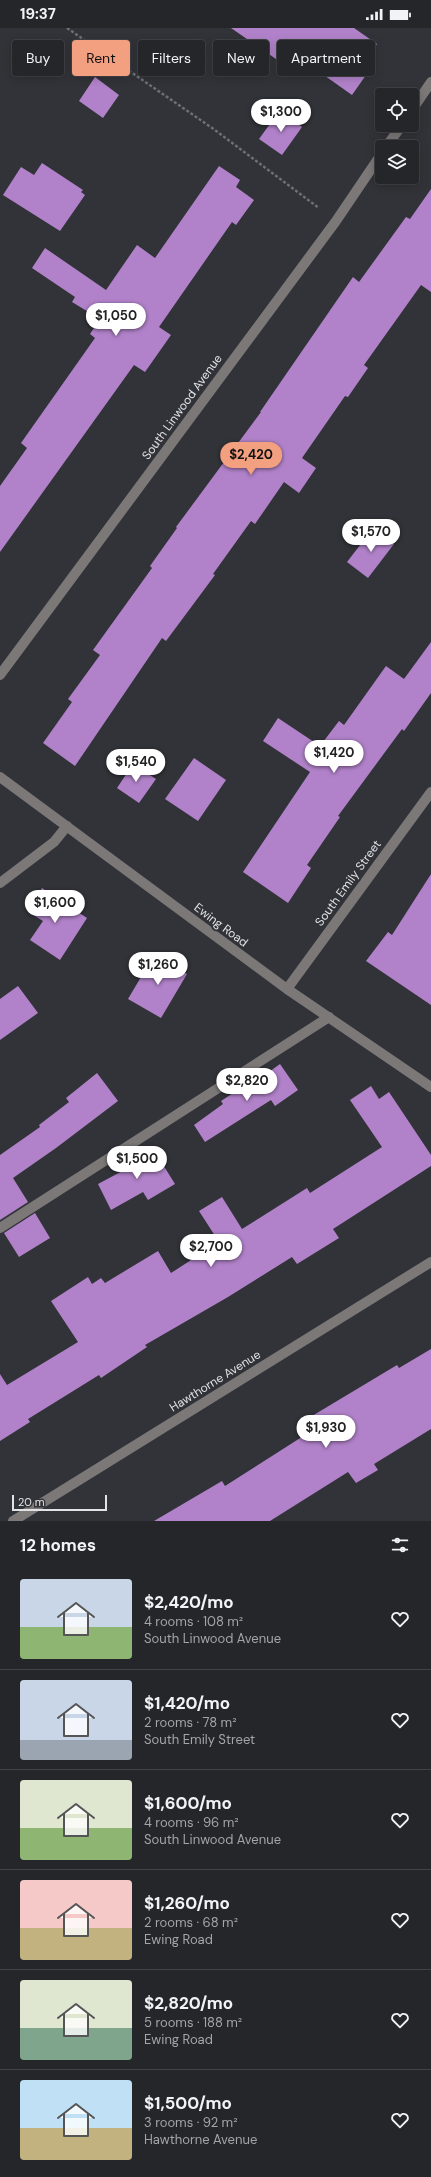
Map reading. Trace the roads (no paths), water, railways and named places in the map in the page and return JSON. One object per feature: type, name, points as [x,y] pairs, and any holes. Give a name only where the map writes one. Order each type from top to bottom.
[{"type":"street","points":[[419,100],[431,82]]},
{"type":"street","name":"South Linwood Avenue","points":[[0,675],[336,221],[375,163]]},
{"type":"street","name":"Ewing Road","points":[[0,777],[287,989],[431,1087]]},
{"type":"street","name":"South Emily Street","points":[[287,989],[431,792]]},
{"type":"street","points":[[0,883],[54,842],[67,826]]},
{"type":"street","points":[[0,1228],[329,1017]]},
{"type":"street","name":"Hawthorne Avenue","points":[[13,1521],[431,1262]]}]
